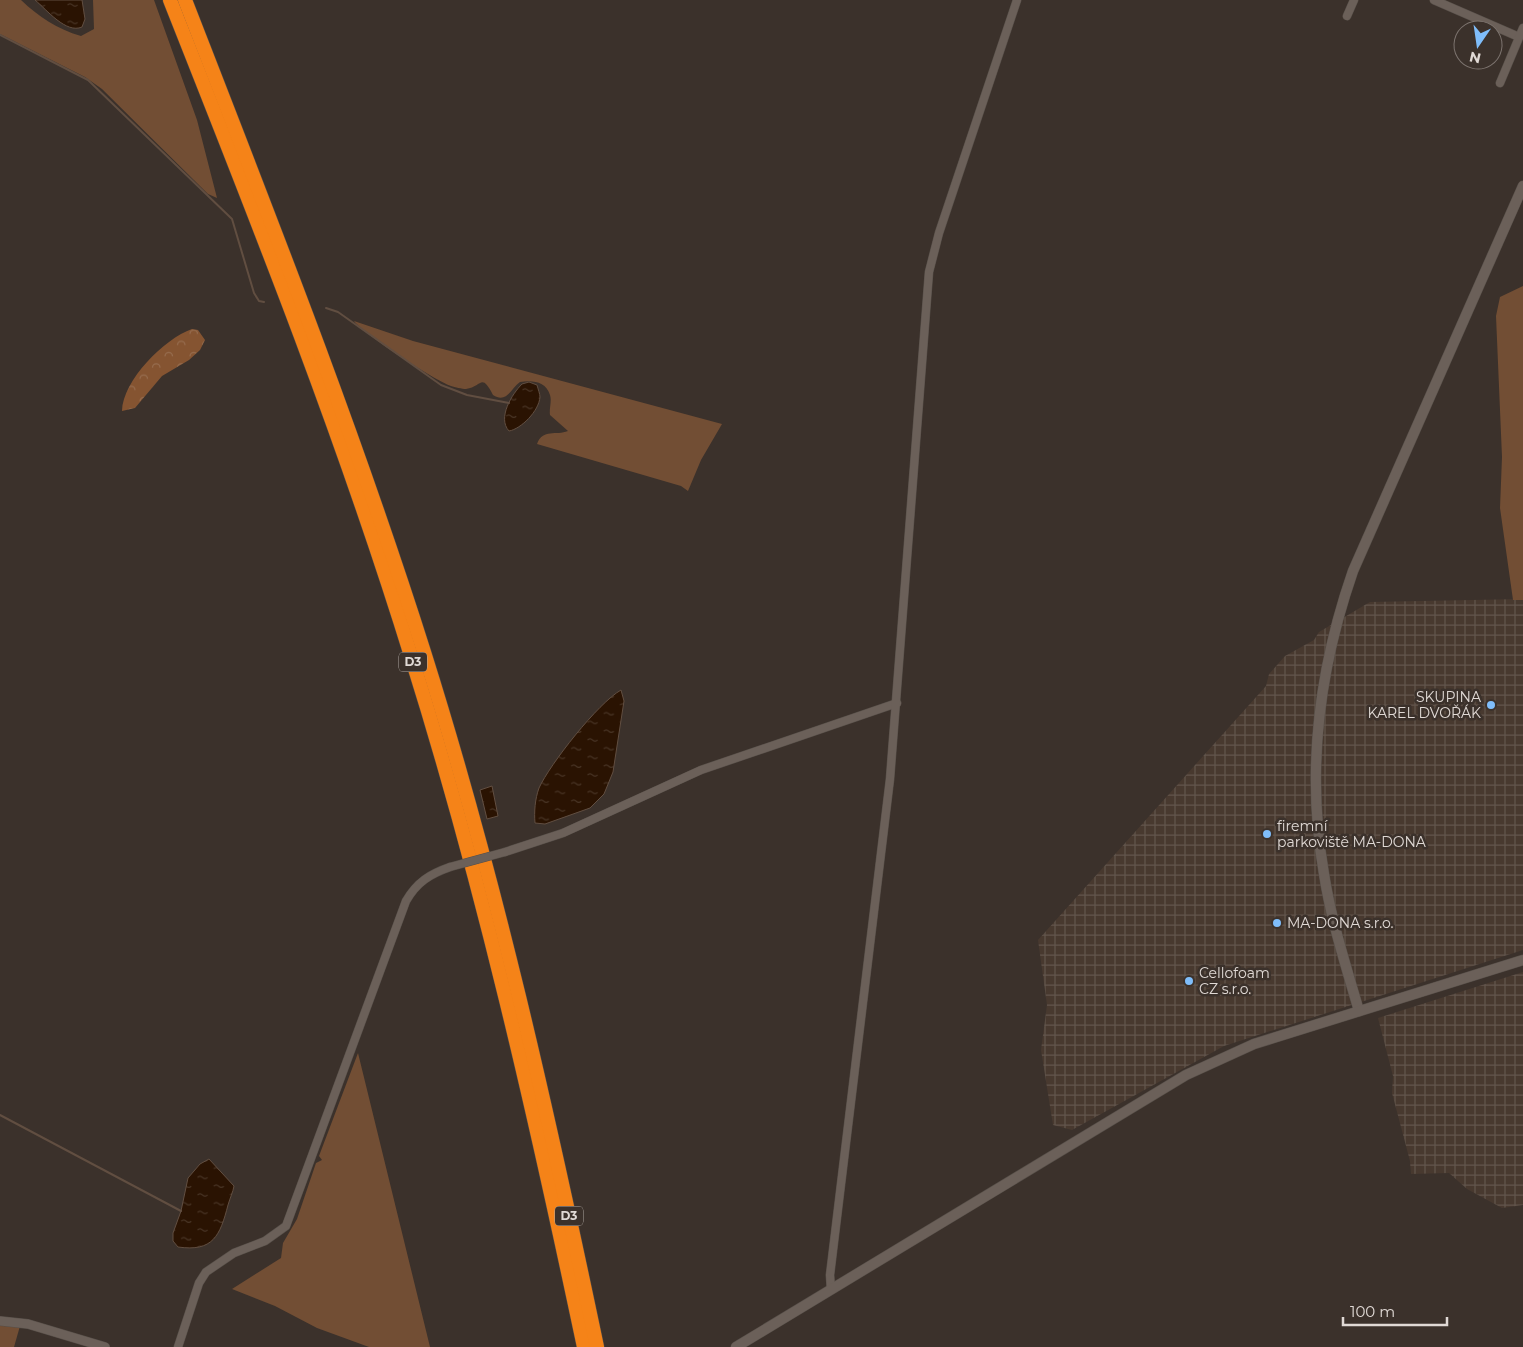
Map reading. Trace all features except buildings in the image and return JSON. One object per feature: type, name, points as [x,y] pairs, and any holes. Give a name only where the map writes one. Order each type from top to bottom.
[{"type":"highway","name":"D3","points":[[170,0],[245,189],[343,451],[412,658],[474,870],[502,979],[584,1347]]},
{"type":"highway","name":"D3","points":[[185,0],[301,300],[376,506],[424,653],[487,868],[512,967],[597,1347]]},
{"type":"main road","points":[[1359,1011],[1324,876],[1316,817],[1316,740],[1326,667],[1339,612],[1356,563],[1523,186]]},
{"type":"main road","points":[[736,1347],[1186,1074],[1246,1047],[1523,960]]},
{"type":"street","points":[[831,1290],[830,1275],[881,856],[897,703],[914,450],[929,272],[939,233],[1017,0]]},
{"type":"street","points":[[1347,16],[1354,0]]},
{"type":"street","points":[[1434,0],[1519,37]]},
{"type":"street","points":[[1500,83],[1523,28]]},
{"type":"street","points":[[178,1347],[199,1283],[206,1272],[234,1253],[265,1241],[286,1226],[406,901],[414,887],[431,874],[450,867],[563,833],[701,770],[897,703]]},
{"type":"street","points":[[0,1321],[28,1324],[105,1347]]},
{"type":"shaded area","points":[[0,0],[21,0],[49,22],[81,36],[94,29],[93,0],[154,0],[197,120],[217,198],[208,194],[102,89],[85,77],[0,34]]},
{"type":"shaded area","points":[[1523,286],[1523,600],[1513,600],[1500,508],[1502,457],[1496,316],[1500,297]]},
{"type":"shaded area","points":[[354,321],[413,341],[722,424],[701,460],[688,491],[681,486],[537,444],[546,434],[568,431],[550,415],[550,395],[542,384],[529,381],[520,382],[502,398],[493,395],[483,382],[466,389],[451,386],[400,356],[371,336]]},
{"type":"shaded area","points":[[1523,599],[1523,950],[1224,1046],[1072,1130],[1053,1125],[1041,1050],[1047,1005],[1038,940],[1266,686],[1269,674],[1285,656],[1314,640],[1319,632],[1370,602]]},
{"type":"shaded area","points":[[1523,972],[1523,1205],[1502,1208],[1467,1189],[1449,1173],[1411,1174],[1410,1161],[1392,1093],[1393,1076],[1378,1018]]},
{"type":"shaded area","points":[[358,1053],[430,1347],[369,1347],[317,1328],[275,1306],[232,1289],[281,1258],[283,1243],[297,1219],[316,1163],[322,1160],[319,1156]]},
{"type":"shaded area","points":[[0,1325],[20,1326],[14,1347],[0,1347]]},
{"type":"green space","points":[[192,329],[198,330],[205,340],[200,350],[189,360],[162,376],[135,408],[122,411],[129,387],[147,362],[169,342]]},
{"type":"water","points":[[35,0],[82,0],[85,19],[82,27],[76,28],[63,24]]},
{"type":"water","points":[[529,382],[537,385],[540,396],[539,402],[533,413],[524,423],[509,431],[505,420],[507,406],[518,388],[522,384]]},
{"type":"water","points":[[621,690],[624,701],[613,772],[604,794],[590,808],[545,824],[535,823],[539,788],[553,764],[588,720],[611,697]]},
{"type":"water","points":[[492,786],[498,816],[487,819],[480,790]]},
{"type":"water","points":[[209,1159],[234,1186],[222,1225],[213,1240],[207,1244],[190,1248],[178,1247],[173,1241],[173,1233],[181,1211],[188,1178],[200,1164]]},
{"type":"waterway","points":[[0,35],[88,80],[232,219],[254,293],[259,301],[264,302]]},
{"type":"waterway","points":[[326,308],[338,312],[441,385],[467,395],[509,403]]},
{"type":"waterway","points":[[0,1115],[181,1211]]},
{"type":"place","name":"SKUPINA KAREL DVOŘÁK","points":[[1491,705]]},
{"type":"place","name":"firemní parkoviště MA-DONA","points":[[1267,834]]},
{"type":"place","name":"MA-DONA s.r.o.","points":[[1277,923]]},
{"type":"place","name":"Cellofoam CZ s.r.o.","points":[[1189,981]]}]
